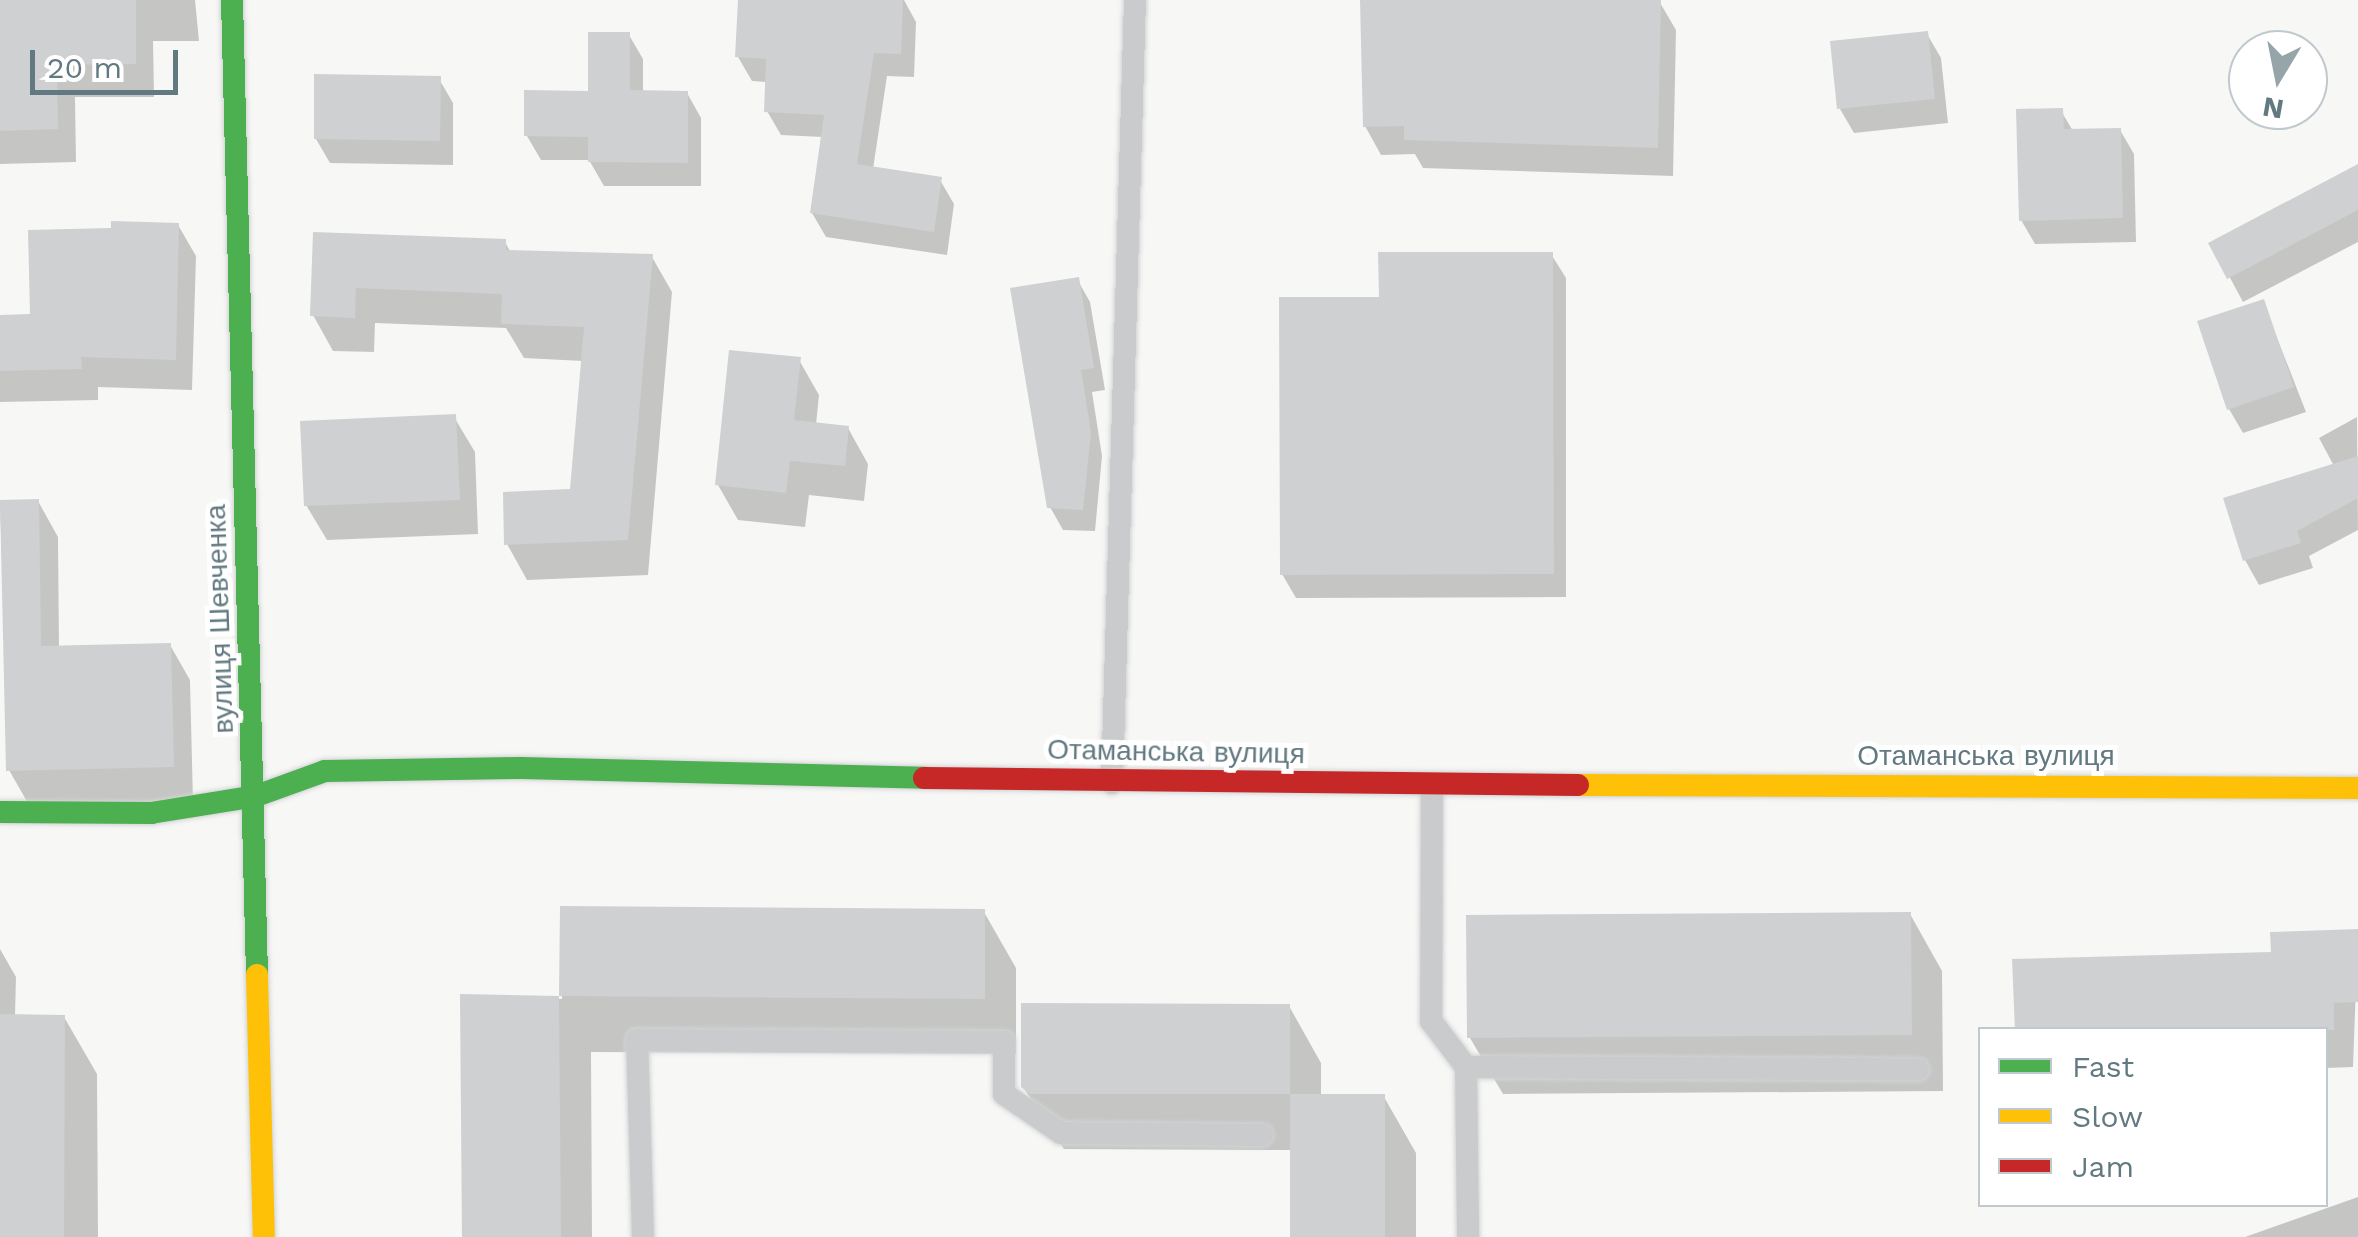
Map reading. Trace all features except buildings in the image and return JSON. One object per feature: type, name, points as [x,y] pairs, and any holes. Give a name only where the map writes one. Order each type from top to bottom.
[{"type":"street","name":"вулиця Шевченка","points":[[232,0],[256,796],[264,1237]]},
{"type":"street","name":"Отаманська вулиця","points":[[0,812],[151,813],[256,796],[324,771],[398,770],[1112,782],[2358,788]]},
{"type":"lane","points":[[1112,782],[1135,0]]},
{"type":"lane","points":[[1432,784],[1431,1021],[1466,1068],[1468,1237]]},
{"type":"lane","points":[[643,1237],[637,1040],[1004,1042],[1004,1094],[1060,1133],[1262,1135]]},
{"type":"lane","points":[[1466,1068],[1918,1068]]},
{"type":"traffic: fast","points":[[232,0],[257,975]]},
{"type":"traffic: fast","points":[[0,812],[151,813],[256,796],[325,771],[521,768],[924,778]]},
{"type":"traffic: slow","points":[[1578,785],[2358,788]]},
{"type":"traffic: slow","points":[[257,975],[264,1237]]},
{"type":"traffic: jam","points":[[924,778],[1578,785]]}]
